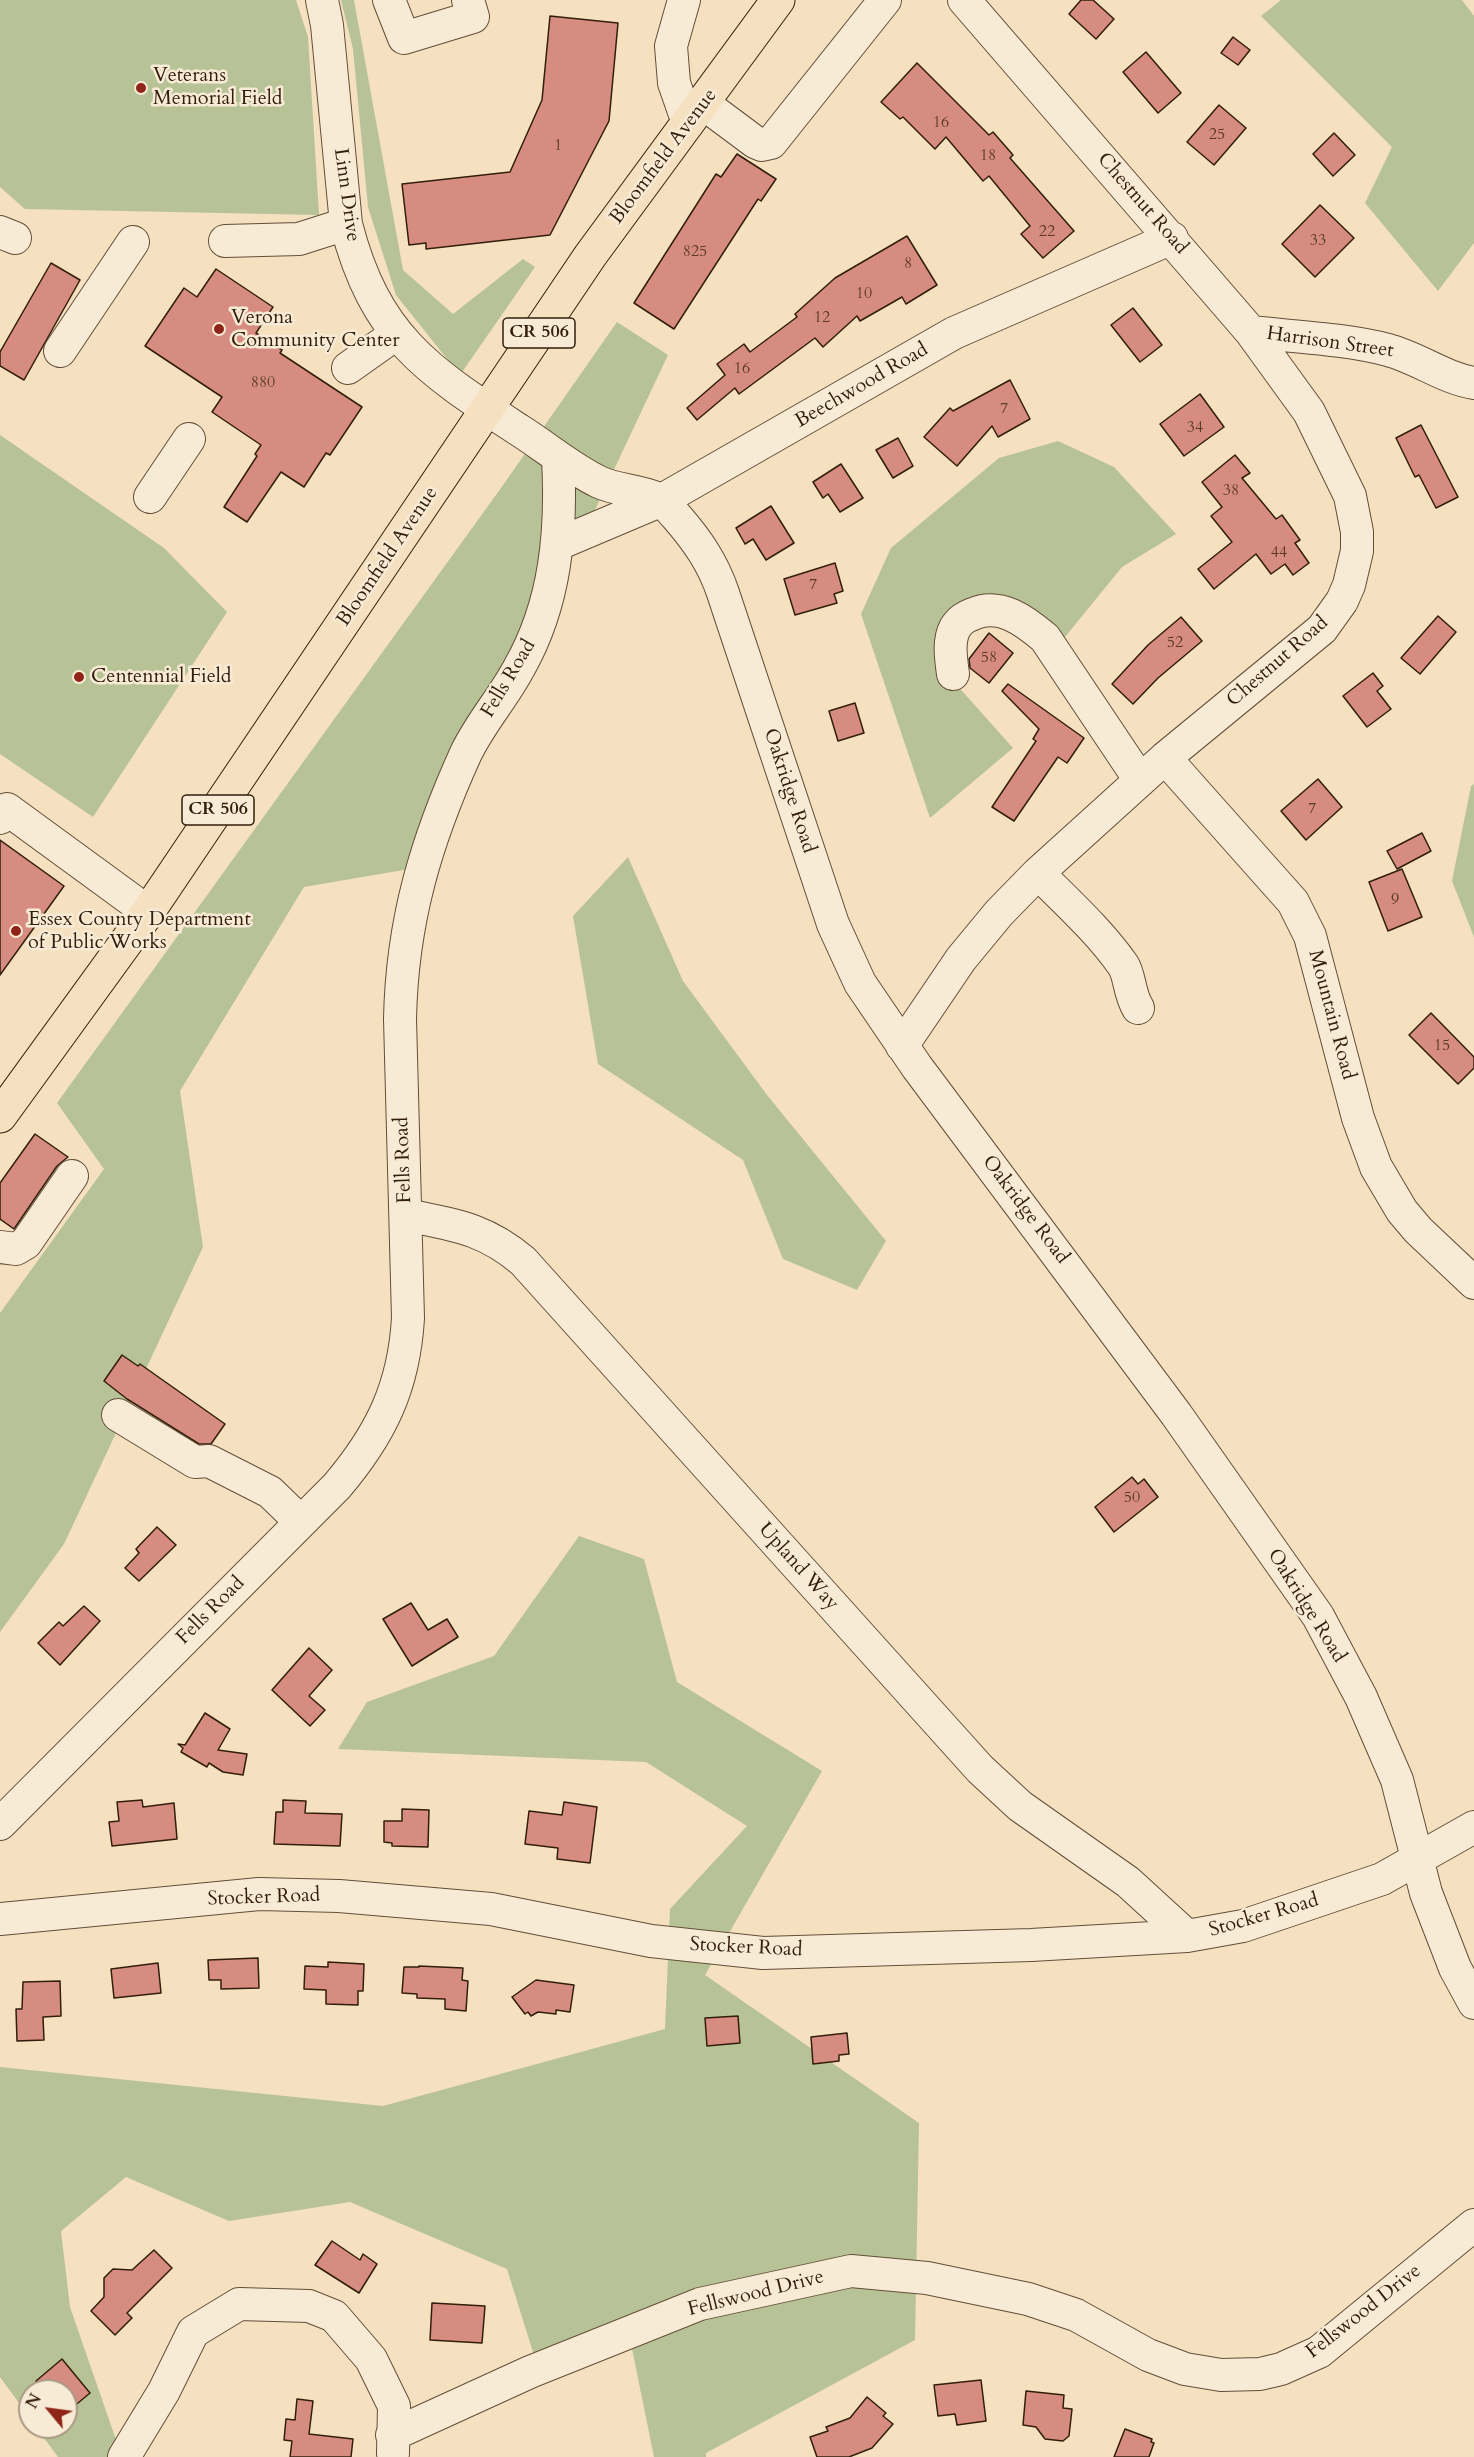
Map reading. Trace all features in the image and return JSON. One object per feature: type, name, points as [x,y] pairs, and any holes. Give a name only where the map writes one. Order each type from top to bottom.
[{"type":"main road","name":"Bloomfield Avenue","points":[[0,1116],[148,912],[590,256],[778,0]]},
{"type":"street","name":"Linn Drive","points":[[322,0],[327,25],[346,224],[362,275],[396,334],[435,373],[487,410]]},
{"type":"street","points":[[389,0],[404,38],[472,17],[468,0]]},
{"type":"street","points":[[684,0],[671,46],[674,83],[696,114],[767,146],[885,0]]},
{"type":"street","name":"Chestnut Road","points":[[902,1046],[961,959],[999,913],[1038,873],[1165,758],[1322,629],[1342,601],[1354,569],[1357,532],[1350,496],[1309,412],[1251,332],[964,0]]},
{"type":"street","points":[[225,241],[299,239],[346,224]]},
{"type":"street","name":"Beechwood Road","points":[[558,544],[662,500],[954,333],[1172,238]]},
{"type":"street","points":[[60,351],[133,242]]},
{"type":"street","name":"Harrison Street","points":[[1251,332],[1386,349],[1415,359],[1453,377],[1474,383]]},
{"type":"street","points":[[348,368],[396,334]]},
{"type":"street","points":[[487,410],[558,458],[600,482],[662,500]]},
{"type":"street","points":[[150,497],[189,439]]},
{"type":"street","name":"Fells Road","points":[[0,1824],[337,1486],[365,1451],[388,1410],[397,1388],[403,1364],[408,1318],[401,988],[413,898],[431,841],[466,753],[488,713],[518,672],[543,619],[558,544],[560,496],[558,458]]},
{"type":"street","name":"Oakridge Road","points":[[662,500],[696,538],[717,575],[833,924],[860,983],[902,1046],[1176,1414],[1318,1616],[1360,1696],[1397,1780],[1426,1893],[1446,1944],[1474,2003]]},
{"type":"street","points":[[952,674],[950,650],[954,629],[963,618],[978,612],[993,610],[1009,613],[1028,623],[1045,638],[1140,780]]},
{"type":"street","name":"Mountain Road","points":[[1165,758],[1282,890],[1301,916],[1310,936],[1358,1118],[1376,1167],[1389,1190],[1418,1230],[1474,1283]]},
{"type":"street","points":[[0,818],[7,809],[148,912]]},
{"type":"street","points":[[1038,873],[1076,911],[1125,967],[1131,997],[1138,1008]]},
{"type":"street","points":[[0,1247],[16,1249],[26,1243],[72,1176]]},
{"type":"street","name":"Upland Way","points":[[406,1215],[481,1233],[508,1248],[523,1261],[980,1769],[1020,1806],[1128,1882],[1186,1936]]},
{"type":"street","points":[[118,1415],[195,1462],[208,1461],[270,1492],[301,1522]]},
{"type":"street","name":"Stocker Road","points":[[0,1919],[258,1894],[339,1896],[491,1909],[651,1941],[763,1953],[1031,1945],[1186,1936],[1243,1926],[1382,1879],[1474,1827]]},
{"type":"street","name":"Fellswood Drive","points":[[124,2457],[164,2391],[193,2332],[239,2304],[309,2306],[334,2316],[371,2359],[394,2406],[393,2446],[530,2372],[700,2304],[851,2271],[927,2278],[1028,2299],[1076,2315],[1148,2355],[1185,2369],[1221,2375],[1260,2374],[1300,2362],[1319,2352],[1474,2225]]},
{"type":"green space","name":"Veterans Memorial Field","points":[[0,0],[296,0],[308,37],[319,215],[25,209],[0,187]]},
{"type":"green space","points":[[341,0],[354,0],[403,270],[453,314],[523,259],[535,267],[460,375],[396,295],[368,207],[353,49]]},
{"type":"green space","points":[[1281,0],[1462,0],[1474,16],[1474,243],[1438,291],[1365,203],[1392,147],[1261,16]]},
{"type":"green space","points":[[617,322],[668,355],[427,866],[304,887],[180,1091],[203,1247],[64,1544],[0,1632],[0,1313],[104,1169],[57,1103],[501,488]]},
{"type":"green space","name":"Centennial Field","points":[[0,435],[164,548],[227,612],[93,817],[0,754]]},
{"type":"green space","points":[[1058,441],[1114,467],[1176,534],[1122,567],[1065,637],[988,593],[943,623],[938,664],[1013,748],[930,818],[861,614],[891,548],[999,458]]},
{"type":"green space","points":[[1474,784],[1474,937],[1452,881],[1471,786]]},
{"type":"green space","points":[[628,857],[683,981],[767,1095],[886,1241],[857,1290],[783,1259],[743,1160],[598,1064],[573,916]]},
{"type":"green space","points":[[579,1536],[644,1559],[677,1682],[822,1771],[705,1975],[919,2123],[915,2340],[706,2453],[706,2457],[654,2457],[628,2329],[538,2368],[507,2269],[350,2202],[229,2221],[126,2177],[61,2231],[70,2307],[122,2457],[58,2457],[45,2439],[78,2439],[78,2379],[18,2379],[18,2402],[0,2377],[0,2067],[383,2106],[665,2029],[670,1909],[747,1826],[646,1762],[338,1749],[367,1702],[494,1656]]},
{"type":"building","points":[[1081,0],[1093,0],[1114,19],[1096,39],[1069,14]]},
{"type":"building","points":[[550,16],[618,23],[609,121],[550,235],[426,249],[426,243],[409,245],[402,184],[510,172],[542,100]]},
{"type":"building","points":[[1233,37],[1250,50],[1238,65],[1221,53]]},
{"type":"building","points":[[1146,52],[1181,93],[1158,113],[1123,72]]},
{"type":"building","points":[[917,63],[989,135],[993,132],[1013,155],[1010,158],[1074,231],[1043,258],[1021,234],[1030,226],[989,176],[983,181],[946,137],[935,149],[903,117],[900,119],[881,102]]},
{"type":"building","points":[[1219,105],[1246,128],[1214,165],[1187,142]]},
{"type":"building","points":[[1334,133],[1355,155],[1333,176],[1313,154]]},
{"type":"building","points":[[737,154],[776,179],[761,201],[758,199],[674,329],[634,303],[716,174],[721,177]]},
{"type":"building","points":[[1320,205],[1354,238],[1315,277],[1282,244]]},
{"type":"building","points":[[907,236],[937,285],[906,304],[902,297],[860,321],[857,316],[823,347],[815,338],[739,394],[735,388],[697,420],[687,408],[725,375],[717,364],[744,344],[750,352],[797,317],[795,314],[835,278]]},
{"type":"building","points":[[51,263],[80,280],[24,380],[0,366],[0,352]]},
{"type":"building","points":[[216,269],[273,307],[256,333],[282,350],[280,353],[362,407],[330,455],[326,453],[304,487],[281,472],[247,522],[224,507],[257,456],[255,454],[261,445],[212,412],[222,397],[145,346],[184,288],[197,297]]},
{"type":"building","points":[[1133,308],[1162,345],[1140,362],[1111,325]]},
{"type":"building","points":[[1010,380],[1030,419],[998,437],[992,426],[957,466],[924,437],[950,408],[953,411]]},
{"type":"building","points":[[1200,394],[1224,427],[1184,456],[1160,424]]},
{"type":"building","points":[[1421,425],[1458,497],[1436,508],[1419,475],[1415,477],[1396,438]]},
{"type":"building","points":[[898,438],[913,466],[893,478],[876,450]]},
{"type":"building","points":[[1235,455],[1250,473],[1242,478],[1276,519],[1282,515],[1300,540],[1295,543],[1309,563],[1293,575],[1285,564],[1271,574],[1256,554],[1214,589],[1198,569],[1232,542],[1211,516],[1222,507],[1202,482]]},
{"type":"building","points":[[841,464],[863,498],[840,512],[828,494],[823,498],[813,482]]},
{"type":"building","points":[[771,506],[794,543],[766,560],[753,539],[745,544],[736,528]]},
{"type":"building","points":[[835,563],[843,591],[834,594],[837,603],[795,615],[784,579]]},
{"type":"building","points":[[1438,616],[1456,632],[1420,674],[1401,658]]},
{"type":"building","points":[[1181,617],[1202,641],[1158,678],[1133,704],[1112,684],[1148,645]]},
{"type":"building","points":[[989,633],[1013,653],[989,683],[970,668],[969,659]]},
{"type":"building","points":[[1373,673],[1383,686],[1377,691],[1391,709],[1367,727],[1343,696]]},
{"type":"building","points":[[1008,684],[1084,738],[1067,763],[1058,757],[1014,821],[992,807],[1036,741],[1033,739],[1039,729],[1002,691]]},
{"type":"building","points":[[855,703],[864,733],[838,741],[829,711]]},
{"type":"building","points":[[1318,779],[1342,807],[1306,840],[1281,811]]},
{"type":"building","points":[[1422,833],[1431,851],[1397,869],[1387,851]]},
{"type":"building","name":"Essex County Department of Public Works","points":[[0,840],[64,886],[0,975]]},
{"type":"building","points":[[1402,869],[1422,917],[1388,931],[1369,882]]},
{"type":"building","points":[[1431,1013],[1474,1057],[1474,1068],[1458,1084],[1409,1035]]},
{"type":"building","points":[[35,1134],[68,1157],[57,1166],[14,1229],[0,1219],[0,1183]]},
{"type":"building","points":[[122,1355],[138,1366],[140,1364],[225,1424],[211,1444],[199,1444],[127,1399],[104,1381]]},
{"type":"building","points":[[1132,1477],[1138,1484],[1144,1479],[1158,1497],[1114,1532],[1095,1507]]},
{"type":"building","points":[[157,1527],[176,1545],[139,1581],[125,1568],[139,1553],[136,1549]]},
{"type":"building","points":[[411,1603],[428,1630],[447,1619],[458,1637],[412,1666],[383,1619]]},
{"type":"building","points":[[84,1606],[100,1621],[60,1665],[38,1643],[59,1622],[63,1626]]},
{"type":"building","points":[[309,1648],[332,1670],[309,1696],[325,1710],[310,1726],[272,1690]]},
{"type":"building","points":[[205,1713],[230,1729],[218,1750],[247,1754],[243,1775],[223,1772],[209,1763],[207,1767],[181,1752],[183,1748],[178,1744],[185,1745]]},
{"type":"building","points":[[142,1800],[143,1807],[174,1803],[177,1839],[112,1846],[109,1822],[119,1821],[117,1802]]},
{"type":"building","points":[[283,1800],[306,1801],[305,1813],[342,1814],[340,1846],[274,1844],[276,1812],[283,1812]]},
{"type":"building","points":[[564,1802],[597,1807],[590,1863],[557,1859],[558,1848],[525,1844],[529,1811],[562,1815]]},
{"type":"building","points":[[402,1809],[429,1810],[428,1847],[392,1846],[392,1843],[384,1842],[384,1821],[402,1821]]},
{"type":"building","points":[[258,1958],[259,1988],[221,1989],[221,1980],[209,1980],[208,1960]]},
{"type":"building","points":[[328,1962],[364,1964],[363,1991],[358,1991],[358,2005],[326,2004],[326,1990],[304,1989],[305,1966],[328,1967]]},
{"type":"building","points":[[158,1963],[161,1993],[114,1998],[111,1969]]},
{"type":"building","points":[[404,1967],[463,1968],[462,1980],[468,1981],[466,2011],[445,2009],[445,1999],[417,1998],[417,1994],[402,1993]]},
{"type":"building","points":[[536,1980],[574,1985],[570,2012],[556,2010],[556,2014],[538,2012],[531,2016],[528,2012],[525,2014],[512,1997]]},
{"type":"building","points":[[60,1981],[61,2016],[43,2017],[44,2040],[17,2041],[16,2009],[22,2009],[23,1982]]},
{"type":"building","points":[[738,2016],[740,2043],[707,2046],[705,2018]]},
{"type":"building","points":[[847,2033],[849,2054],[839,2055],[839,2061],[813,2064],[811,2037]]},
{"type":"building","points":[[332,2241],[360,2260],[363,2254],[377,2264],[359,2293],[315,2265]]},
{"type":"building","points":[[154,2250],[172,2268],[127,2313],[132,2318],[115,2335],[91,2311],[104,2297],[104,2278],[113,2269],[132,2270]]},
{"type":"building","points":[[432,2303],[485,2306],[482,2343],[430,2340]]},
{"type":"building","points":[[62,2359],[90,2393],[78,2403],[78,2379],[38,2379]]},
{"type":"building","points":[[981,2380],[986,2421],[957,2425],[955,2414],[938,2416],[934,2385]]},
{"type":"building","points":[[1026,2391],[1064,2395],[1063,2408],[1072,2409],[1069,2436],[1063,2441],[1045,2439],[1036,2427],[1023,2425]]},
{"type":"building","points":[[867,2397],[886,2413],[883,2416],[893,2424],[872,2448],[849,2457],[817,2457],[810,2437],[828,2431],[826,2427],[850,2418]]},
{"type":"building","points":[[297,2399],[313,2401],[309,2434],[353,2439],[351,2457],[290,2457],[292,2441],[284,2440],[286,2419],[295,2420]]},
{"type":"building","points":[[1125,2429],[1152,2439],[1151,2442],[1154,2443],[1149,2457],[1114,2457]]},
{"type":"place","name":"Veterans Memorial Field","points":[[141,88]]},
{"type":"place","name":"Verona Community Center","points":[[219,329]]},
{"type":"place","name":"Centennial Field","points":[[79,677]]},
{"type":"place","name":"Essex County Department of Public Works","points":[[16,931]]}]
